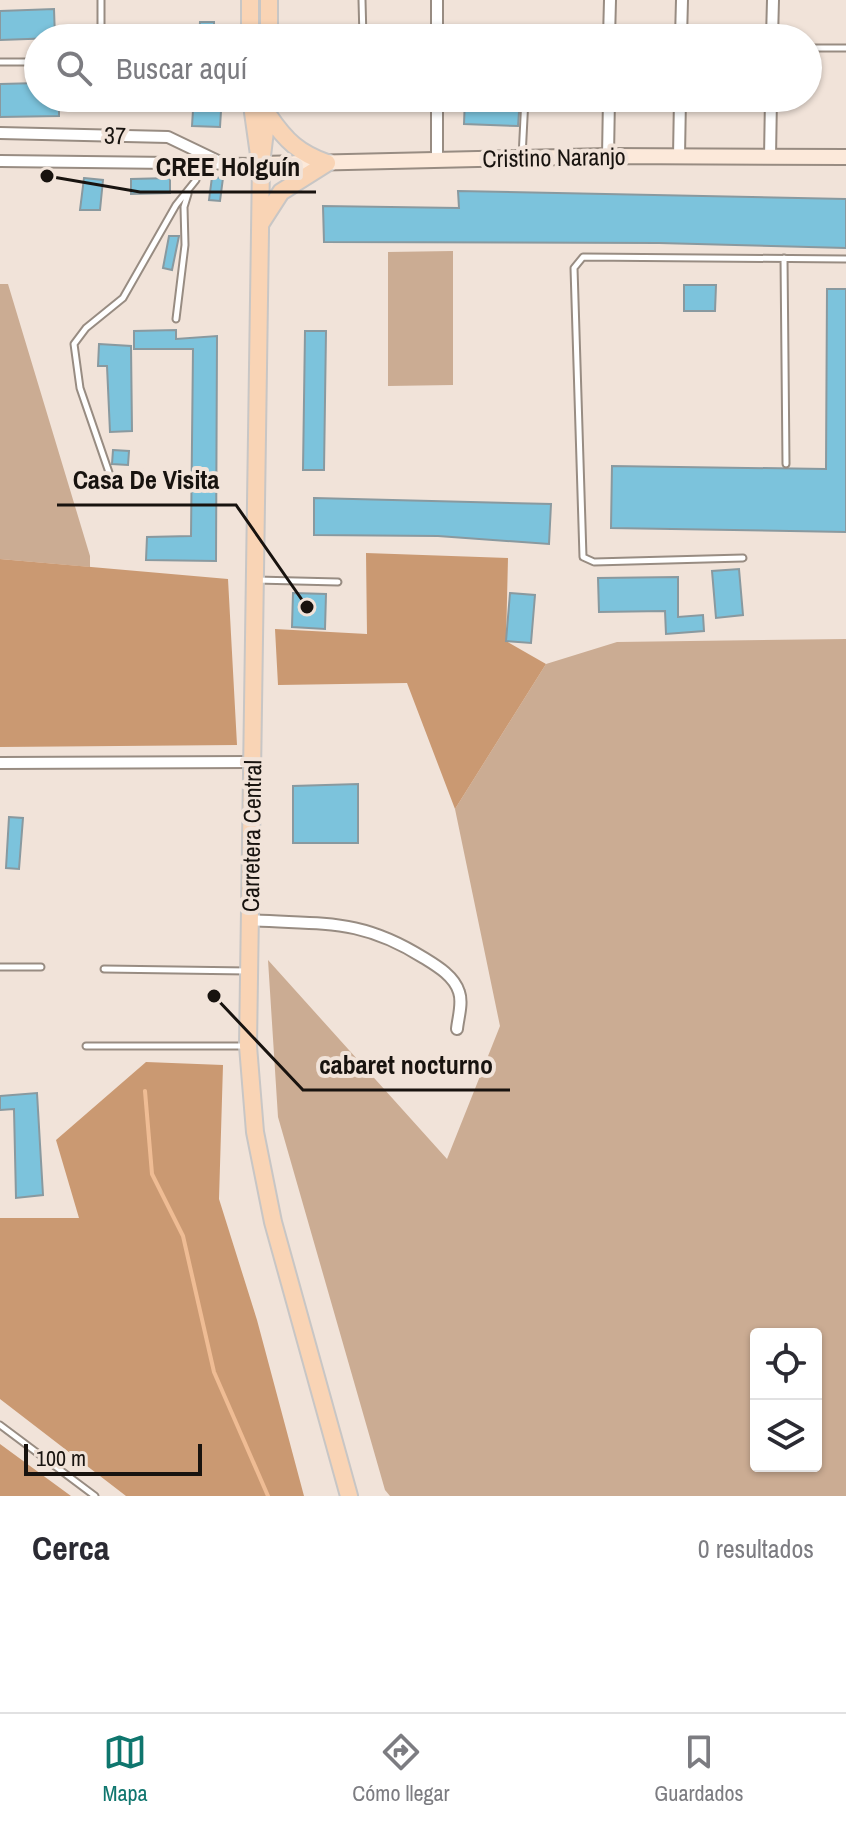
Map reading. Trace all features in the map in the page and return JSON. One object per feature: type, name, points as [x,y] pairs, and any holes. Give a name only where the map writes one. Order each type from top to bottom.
[{"type":"main road","points":[[250,0],[250,24]]},
{"type":"main road","points":[[269,0],[269,24]]},
{"type":"main road","name":"Carretera Central","points":[[251,112],[261,164]]},
{"type":"main road","name":"Carretera Central","points":[[269,112],[261,164],[248,1046],[255,1132],[273,1222],[349,1496]]},
{"type":"main road","points":[[269,116],[289,144],[304,155],[327,163]]},
{"type":"main road","points":[[260,224],[281,192],[327,163]]},
{"type":"street","points":[[437,0],[437,24]]},
{"type":"street","points":[[609,24],[610,0]]},
{"type":"street","points":[[681,24],[682,0]]},
{"type":"street","points":[[772,24],[773,0]]},
{"type":"street","points":[[437,112],[437,159]]},
{"type":"street","points":[[608,156],[609,112]]},
{"type":"street","points":[[679,156],[680,112]]},
{"type":"street","points":[[770,157],[771,112]]},
{"type":"street","name":"37","points":[[0,133],[168,137],[224,164]]},
{"type":"street","name":"Cristino Naranjo","points":[[261,164],[522,157],[846,157]]},
{"type":"street","name":"37","points":[[0,161],[261,164]]},
{"type":"street","points":[[0,763],[252,762]]},
{"type":"street","points":[[250,920],[346,925],[379,932],[440,968],[455,983],[461,997],[457,1029]]},
{"type":"lane","points":[[101,0],[101,24]]},
{"type":"lane","points":[[362,0],[363,24]]},
{"type":"lane","points":[[822,48],[846,48]]},
{"type":"lane","points":[[0,62],[24,62]]},
{"type":"lane","points":[[522,157],[524,112]]},
{"type":"lane","points":[[176,319],[185,245],[184,207],[196,180],[199,163]]},
{"type":"lane","points":[[114,487],[80,388],[74,344],[86,328],[123,298],[176,205],[189,192]]},
{"type":"lane","points":[[743,558],[594,562],[583,557],[574,268],[583,257],[846,259]]},
{"type":"lane","points":[[784,258],[786,464]]},
{"type":"lane","points":[[255,580],[338,582]]},
{"type":"lane","points":[[0,967],[41,967]]},
{"type":"lane","points":[[104,969],[249,971]]},
{"type":"lane","points":[[86,1046],[248,1046]]},
{"type":"lane","points":[[0,1425],[95,1496]]},
{"type":"shaded area","points":[[453,251],[453,385],[388,386],[388,252]]},
{"type":"shaded area","points":[[0,284],[8,284],[90,556],[90,567],[0,559]]},
{"type":"shaded area","points":[[366,553],[508,558],[506,641],[546,664],[455,809],[407,683],[278,685],[275,629],[367,634]]},
{"type":"shaded area","points":[[0,559],[228,579],[237,745],[0,747]]},
{"type":"shaded area","points":[[846,639],[846,1496],[390,1496],[385,1490],[278,1117],[268,960],[447,1159],[500,1026],[455,809],[546,664],[617,642]]},
{"type":"shaded area","points":[[146,1062],[223,1065],[219,1199],[257,1320],[304,1496],[126,1496],[0,1399],[0,1218],[79,1218],[56,1140]]},
{"type":"shaded area","points":[[0,1444],[71,1496],[0,1496]]},
{"type":"building","points":[[54,9],[55,24],[24,24],[24,39],[0,40],[0,11]]},
{"type":"building","points":[[24,83],[24,112],[59,112],[59,116],[0,117],[0,84]]},
{"type":"building","points":[[193,112],[221,112],[220,127],[192,126]]},
{"type":"building","points":[[464,112],[519,112],[518,126],[464,124]]},
{"type":"building","points":[[212,177],[223,178],[220,201],[209,200]]},
{"type":"building","points":[[84,178],[103,180],[100,210],[80,210]]},
{"type":"building","points":[[170,178],[170,193],[131,194],[131,179]]},
{"type":"building","points":[[458,191],[846,199],[846,248],[659,243],[324,242],[323,206],[459,208]]},
{"type":"building","points":[[169,236],[179,236],[172,270],[163,268]]},
{"type":"building","points":[[684,285],[716,285],[715,311],[684,311]]},
{"type":"building","points":[[827,289],[846,289],[846,532],[611,528],[612,466],[826,469]]},
{"type":"building","points":[[176,330],[176,339],[217,336],[216,561],[146,560],[147,537],[191,536],[193,349],[134,349],[134,331]]},
{"type":"building","points":[[305,331],[326,331],[324,470],[303,470]]},
{"type":"building","points":[[99,344],[131,346],[132,431],[110,432],[107,366],[98,366]]},
{"type":"building","points":[[113,450],[129,451],[128,465],[112,464]]},
{"type":"building","points":[[314,498],[551,504],[549,544],[438,536],[314,535]]},
{"type":"building","points":[[739,569],[743,615],[716,618],[712,571]]},
{"type":"building","points":[[678,577],[678,617],[703,615],[704,631],[666,634],[665,611],[599,612],[598,578]]},
{"type":"building","points":[[293,593],[326,594],[325,629],[292,627]]},
{"type":"building","points":[[510,593],[535,595],[531,643],[506,641]]},
{"type":"building","points":[[358,784],[358,843],[293,843],[293,786]]},
{"type":"building","points":[[9,817],[23,818],[19,869],[6,868]]},
{"type":"building","points":[[37,1093],[43,1195],[16,1198],[14,1109],[0,1110],[0,1096]]},
{"type":"waterway","points":[[145,1091],[152,1174],[183,1236],[214,1372],[268,1496]]},
{"type":"place","name":"CREE Holguín","points":[[47,176]]},
{"type":"place","name":"Casa De Visita","points":[[307,607]]},
{"type":"place","name":"cabaret nocturno","points":[[214,996]]}]
